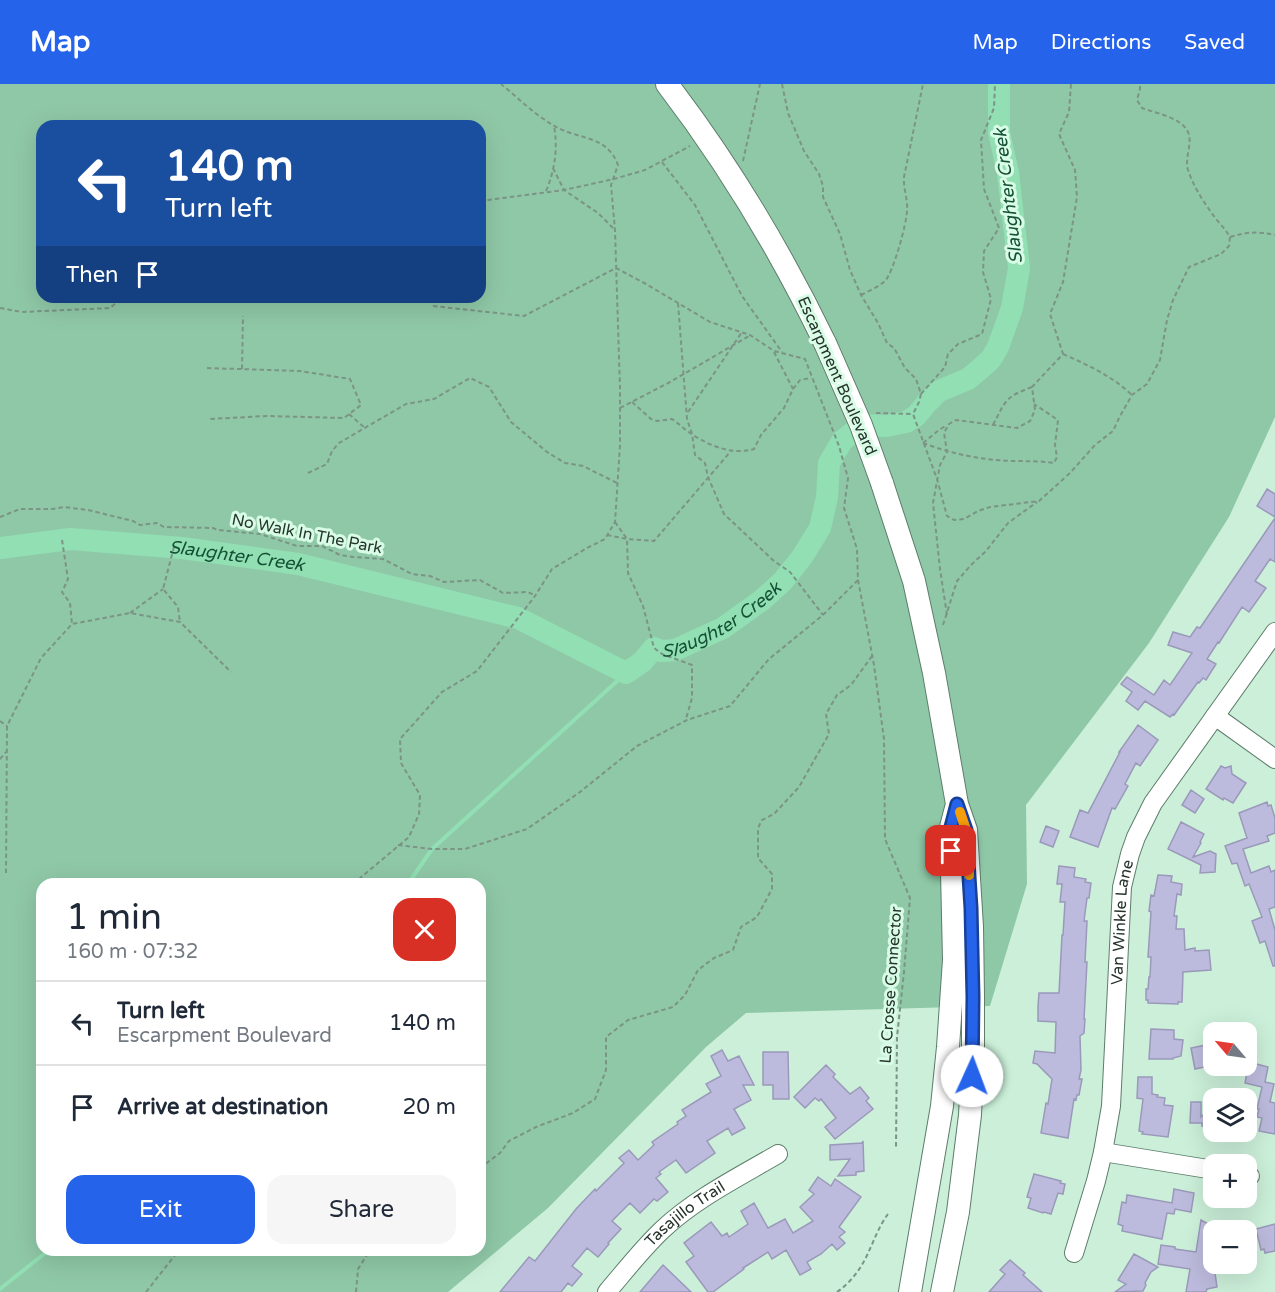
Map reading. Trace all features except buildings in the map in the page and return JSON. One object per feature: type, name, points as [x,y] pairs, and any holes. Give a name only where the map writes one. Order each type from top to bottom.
[{"type":"main road","name":"Escarpment Boulevard","points":[[667,84],[704,133],[775,245],[825,343],[861,425],[914,581],[934,673],[957,804],[966,830],[972,939],[973,1057],[970,1115],[958,1212],[942,1292]]},
{"type":"main road","name":"Escarpment Boulevard","points":[[910,1292],[942,1106],[948,1047],[954,960],[950,831],[957,804]]},
{"type":"street","name":"Van Winkle Lane","points":[[1074,1253],[1088,1212],[1103,1152],[1113,1091],[1122,887],[1130,854],[1136,837],[1154,803],[1275,632]]},
{"type":"street","points":[[1215,716],[1275,759]]},
{"type":"street","points":[[1103,1152],[1203,1168]]},
{"type":"street","name":"Tasajillo Trail","points":[[607,1292],[641,1251],[670,1223],[701,1199],[778,1154]]},
{"type":"path","points":[[361,878],[409,837],[419,814],[420,795],[401,763],[400,740],[442,692],[477,671],[535,596],[552,570],[605,539],[615,522],[620,408],[615,230],[611,185],[618,165],[615,155],[606,147],[554,126],[501,84]]},
{"type":"path","points":[[742,166],[760,84]]},
{"type":"path","points":[[782,84],[788,113],[804,151],[819,174],[823,186],[823,197],[840,234],[850,270],[861,295],[887,343],[894,348],[905,368],[916,379],[921,394]]},
{"type":"path","points":[[861,295],[887,279],[902,238],[908,208],[903,187],[904,177],[923,84]]},
{"type":"path","points":[[994,84],[994,108],[981,140],[984,189],[999,228],[984,251],[983,273],[991,299],[986,322],[982,334],[958,344],[948,354],[945,367],[921,394],[913,414],[948,516],[954,520],[964,519],[978,510],[990,507],[1039,501]]},
{"type":"path","points":[[1071,84],[1069,112],[1059,134],[1075,170],[1077,197],[1063,282],[1050,314],[1063,354],[1119,383],[1132,395]]},
{"type":"path","points":[[941,629],[957,581],[1008,524],[1039,501],[1113,430],[1132,395],[1147,384],[1160,360],[1173,300],[1189,267],[1221,254],[1229,246],[1230,237],[1205,202],[1188,171],[1185,159],[1189,151],[1190,140],[1187,129],[1171,117],[1142,108],[1137,100],[1140,84]]},
{"type":"path","points":[[545,191],[553,168],[556,141],[554,126]]},
{"type":"path","points":[[486,200],[614,179],[645,170],[690,146]]},
{"type":"path","points":[[662,162],[695,205],[742,296],[783,354]]},
{"type":"path","points":[[553,168],[564,189],[598,213],[615,230]]},
{"type":"path","points":[[1230,237],[1247,232],[1275,235]]},
{"type":"path","points":[[616,268],[710,322],[750,335],[774,351],[783,354]]},
{"type":"path","points":[[433,306],[524,316],[616,268]]},
{"type":"path","points":[[0,308],[22,312],[110,308],[116,303]]},
{"type":"path","points":[[678,303],[687,413],[695,455],[705,462],[708,477],[724,514],[774,561],[790,572],[823,615]]},
{"type":"path","points":[[242,369],[243,316]]},
{"type":"path","points":[[687,413],[741,332]]},
{"type":"path","points":[[620,408],[750,335]]},
{"type":"path","points":[[774,351],[794,389]]},
{"type":"path","name":"La Crosse Connector","points":[[783,354],[805,360],[839,446],[848,478],[844,508],[857,549],[858,580],[884,740],[885,839],[910,898],[897,1037],[896,1147]]},
{"type":"path","points":[[993,425],[1005,401],[1016,393],[1032,387],[1063,354]]},
{"type":"path","points":[[207,368],[300,371],[350,379],[361,405],[344,418],[267,416],[209,419]]},
{"type":"path","points":[[308,473],[327,464],[332,451],[339,443],[406,404],[434,399],[470,378],[489,387],[511,422],[547,452],[565,462],[583,466],[617,483]]},
{"type":"path","points":[[632,402],[651,419],[657,421],[672,419],[704,443],[731,451],[745,452],[754,449],[761,435],[784,408],[800,380],[811,378]]},
{"type":"path","points":[[923,443],[956,420],[1017,428],[1030,421],[1035,410],[1032,387]]},
{"type":"path","points":[[923,443],[947,452],[997,460],[1054,463],[1057,457],[1055,446],[1058,420],[1034,404]]},
{"type":"path","points":[[349,414],[365,428]]},
{"type":"path","points":[[947,615],[933,503],[940,465],[947,452],[944,433],[949,424]]},
{"type":"path","points":[[607,535],[654,541],[731,451]]},
{"type":"path","name":"No Walk In The Park","points":[[0,517],[20,509],[64,507],[88,510],[145,525],[157,523],[164,526],[213,528],[260,534],[297,546],[321,546],[340,555],[383,559],[412,574],[430,576],[444,582],[480,580],[503,593],[528,592],[535,596]]},
{"type":"path","points":[[615,522],[627,539],[628,573],[643,606],[654,648],[662,654],[692,665],[692,698],[686,721]]},
{"type":"path","points":[[63,540],[68,579],[62,592],[70,603],[72,624]]},
{"type":"path","points":[[130,613],[163,589],[174,547]]},
{"type":"path","points":[[398,845],[432,849],[465,849],[527,829],[580,792],[637,746],[686,721],[730,706],[769,659],[823,615],[858,580]]},
{"type":"path","points":[[163,589],[178,607],[180,622]]},
{"type":"path","points":[[6,873],[7,726],[41,658],[72,624],[130,613],[180,622],[231,672]]},
{"type":"path","points":[[486,1164],[500,1153],[509,1141],[536,1126],[573,1113],[595,1099],[606,1070],[606,1037],[628,1020],[673,1007],[685,995],[698,970],[714,958],[733,950],[741,927],[758,917],[772,889],[772,874],[758,858],[758,828],[762,820],[774,814],[799,787],[829,734],[826,714],[837,694],[851,685],[872,656]]},
{"type":"path","points":[[0,721],[7,726]]},
{"type":"path","points":[[0,759],[7,751]]},
{"type":"path","points":[[837,1292],[860,1269],[888,1214]]},
{"type":"path","points":[[146,1292],[174,1256]]},
{"type":"path","points":[[356,1292],[358,1269],[366,1256]]},
{"type":"green space","points":[[0,84],[1275,84],[1275,417],[1229,517],[1149,643],[1026,805],[1027,884],[990,1006],[746,1013],[706,1047],[548,1208],[448,1292],[0,1292]]},
{"type":"waterway","name":"Slaughter Creek","points":[[0,548],[70,539],[182,548],[298,564],[518,618],[626,673],[642,662],[654,648],[661,651],[675,650],[723,628],[762,600],[783,581],[802,557],[820,528],[827,497],[829,463],[842,441],[862,425],[886,426],[906,422],[916,416],[939,391],[968,379],[980,369],[991,359],[998,347],[1012,308],[1019,268],[1008,173],[999,132],[999,84]]},
{"type":"waterway","points":[[412,878],[432,849],[626,673]]},
{"type":"waterway","points":[[0,1289],[41,1256]]},
{"type":"slow traffic","points":[[960,812],[966,830],[969,875]]},
{"type":"route","points":[[951,851],[950,831],[957,804],[966,830],[971,908],[972,1076]]}]
